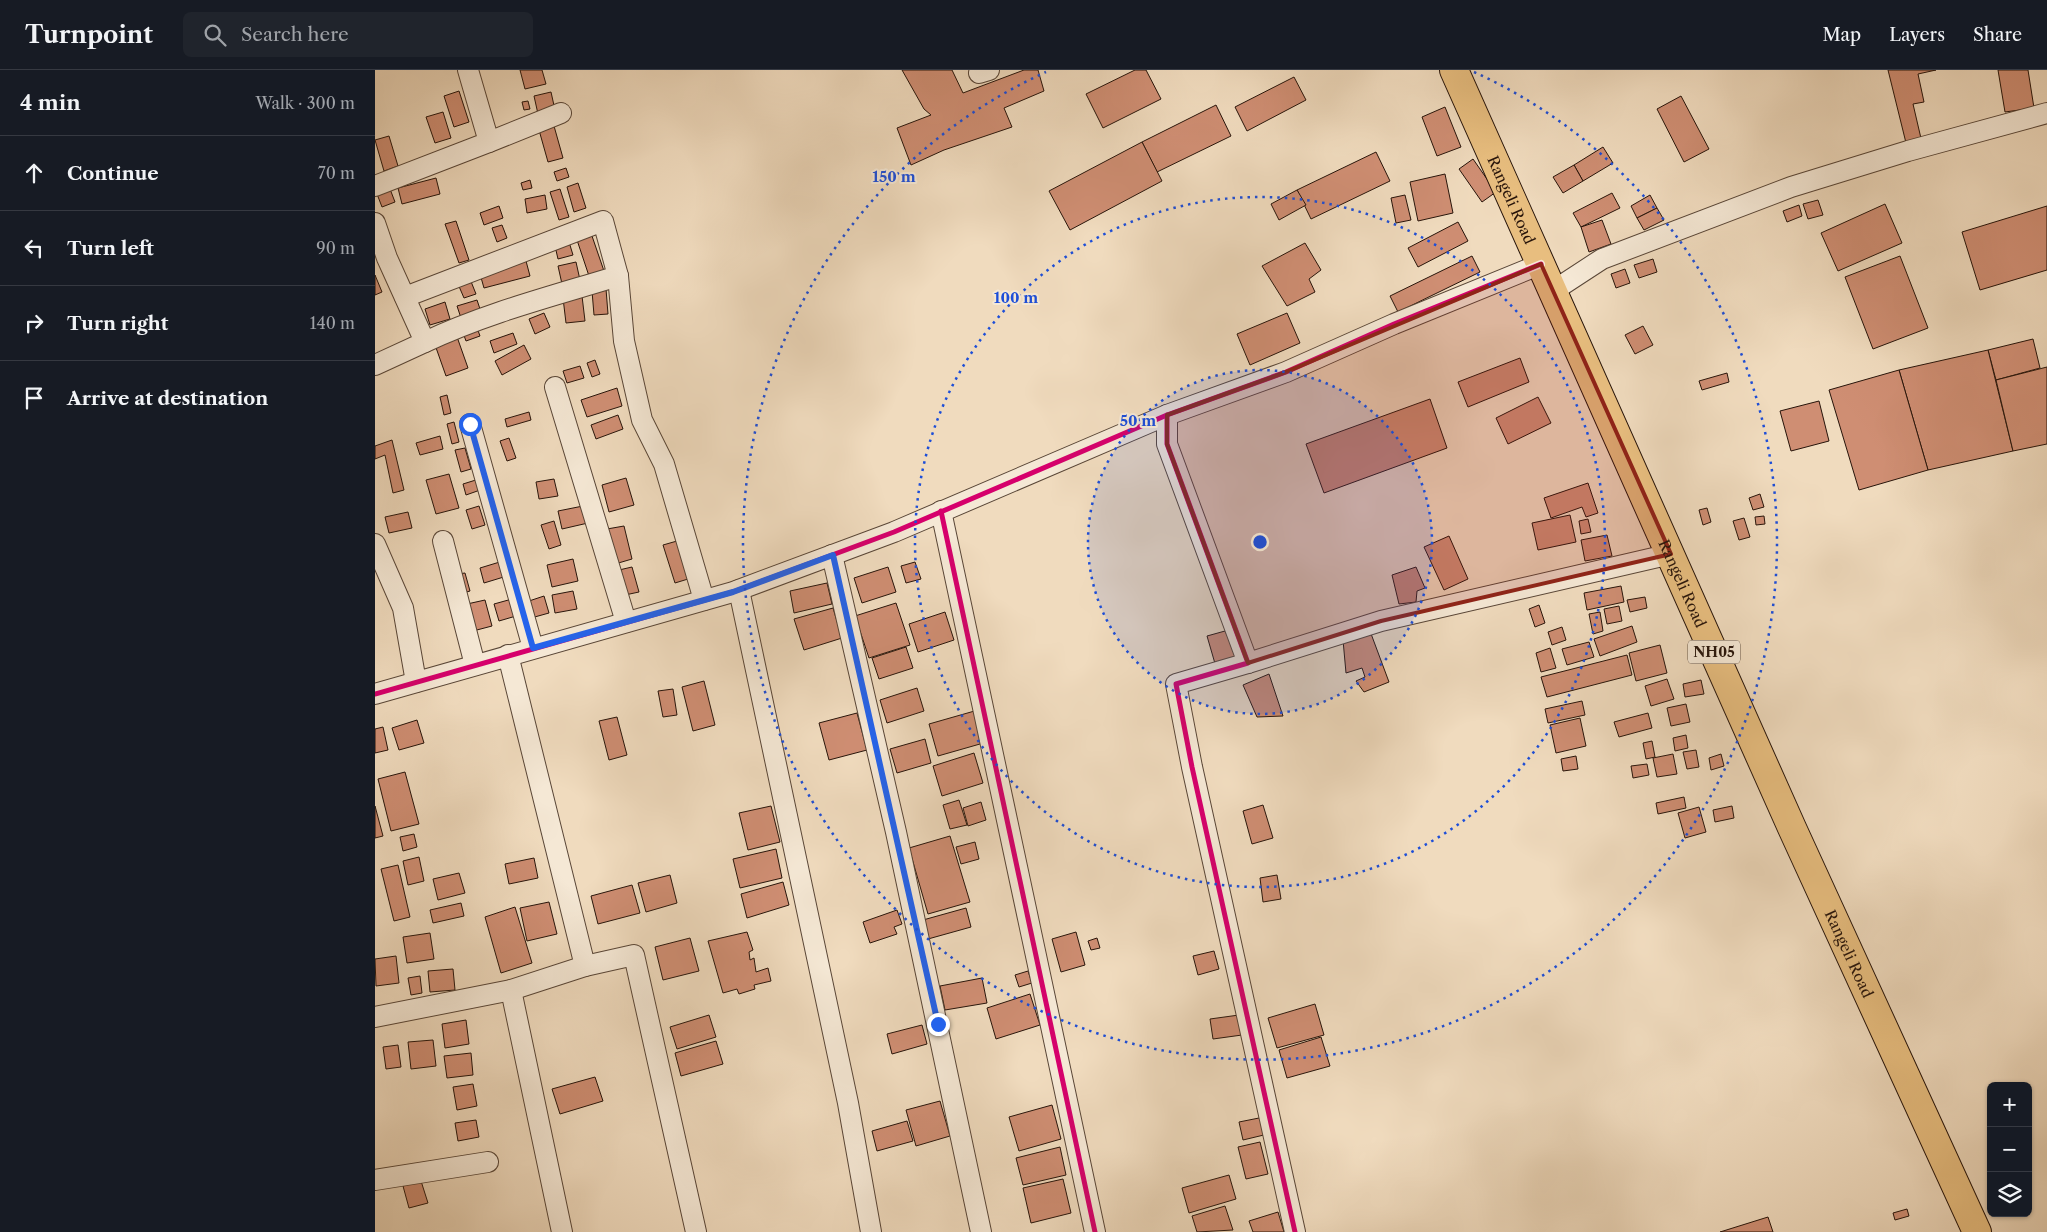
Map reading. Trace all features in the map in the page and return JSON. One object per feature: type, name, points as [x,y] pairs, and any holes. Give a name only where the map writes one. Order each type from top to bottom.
[{"type":"main road","name":"Rangeli Road","points":[[1454,70],[1977,1232]]},
{"type":"street","points":[[468,70],[489,142]]},
{"type":"street","points":[[375,186],[561,113]]},
{"type":"street","points":[[1553,292],[1602,259],[1791,187],[1907,151],[2047,113]]},
{"type":"street","points":[[405,297],[603,221],[617,276],[624,342],[642,420],[664,464],[704,600]]},
{"type":"street","points":[[375,223],[387,258],[425,342]]},
{"type":"street","points":[[375,694],[739,590],[833,555],[941,511],[1167,415],[1286,372],[1393,324],[1541,264]]},
{"type":"street","points":[[375,365],[447,331],[617,276]]},
{"type":"street","points":[[555,388],[626,622]]},
{"type":"street","points":[[1167,415],[1167,444],[1247,663]]},
{"type":"street","points":[[470,424],[533,648]]},
{"type":"street","points":[[941,511],[1095,1232]]},
{"type":"street","points":[[443,541],[475,665]]},
{"type":"street","points":[[375,544],[403,608],[416,682]]},
{"type":"street","points":[[1295,1232],[1191,767],[1176,684],[1381,621],[1671,554]]},
{"type":"street","points":[[833,555],[900,851],[981,1232]]},
{"type":"street","points":[[739,590],[848,1103],[871,1232]]},
{"type":"street","points":[[508,655],[585,966]]},
{"type":"street","points":[[375,1017],[511,990],[585,966],[633,954],[696,1232]]},
{"type":"street","points":[[511,990],[562,1232]]},
{"type":"street","points":[[375,1180],[487,1162]]},
{"type":"highlighted area","points":[[1541,264],[1671,554],[1381,621],[1248,663],[1167,444],[1167,415],[1286,372]]},
{"type":"building","points":[[520,70],[542,70],[546,84],[525,89]]},
{"type":"building","points":[[902,70],[952,70],[963,93],[1024,70],[1038,70],[1044,91],[1004,108],[1012,127],[944,150],[911,165],[897,128],[931,115],[924,109]]},
{"type":"building","points":[[1135,70],[1146,70],[1161,99],[1103,128],[1086,94]]},
{"type":"building","points":[[1888,70],[1936,70],[1918,74],[1924,102],[1913,104],[1923,147],[1908,151]]},
{"type":"building","points":[[1998,70],[2028,70],[2034,108],[2005,112]]},
{"type":"building","points":[[1294,77],[1306,100],[1247,131],[1235,107]]},
{"type":"building","points":[[459,91],[469,122],[454,127],[444,96]]},
{"type":"building","points":[[551,92],[555,110],[538,114],[534,96]]},
{"type":"building","points":[[1681,96],[1709,149],[1684,162],[1657,109]]},
{"type":"building","points":[[528,101],[530,109],[524,110],[522,102]]},
{"type":"building","points":[[1216,105],[1231,136],[1157,172],[1142,142]]},
{"type":"building","points":[[1445,107],[1461,147],[1437,156],[1422,117]]},
{"type":"building","points":[[443,112],[451,138],[435,143],[426,117]]},
{"type":"building","points":[[554,126],[563,158],[548,162],[539,130]]},
{"type":"building","points":[[389,136],[398,166],[384,171],[375,140]]},
{"type":"building","points":[[1142,142],[1162,181],[1070,230],[1049,191]]},
{"type":"building","points":[[1603,147],[1613,163],[1583,181],[1574,165]]},
{"type":"building","points":[[1376,152],[1390,181],[1311,219],[1297,190]]},
{"type":"building","points":[[1473,159],[1496,192],[1482,202],[1459,169]]},
{"type":"building","points":[[1574,165],[1583,181],[1563,193],[1553,177]]},
{"type":"building","points":[[566,168],[569,177],[557,181],[554,172]]},
{"type":"building","points":[[1445,174],[1453,213],[1418,221],[1410,182]]},
{"type":"building","points":[[436,178],[440,194],[402,204],[398,188]]},
{"type":"building","points":[[530,180],[532,188],[523,190],[521,183]]},
{"type":"building","points":[[578,183],[586,208],[574,212],[567,187]]},
{"type":"building","points":[[390,189],[395,202],[382,207],[377,194]]},
{"type":"building","points":[[560,189],[569,217],[559,220],[550,192]]},
{"type":"building","points":[[1297,190],[1306,205],[1279,220],[1271,204]]},
{"type":"building","points":[[1612,193],[1620,208],[1581,227],[1573,213]]},
{"type":"building","points":[[545,195],[547,209],[527,213],[525,199]]},
{"type":"building","points":[[1405,195],[1411,220],[1396,223],[1391,198]]},
{"type":"building","points":[[1650,195],[1657,208],[1637,218],[1631,206]]},
{"type":"building","points":[[1818,200],[1823,215],[1808,219],[1803,204]]},
{"type":"building","points":[[1885,204],[1902,243],[1838,271],[1821,233]]},
{"type":"building","points":[[1799,205],[1802,216],[1787,222],[1783,211]]},
{"type":"building","points":[[499,206],[503,218],[484,225],[480,213]]},
{"type":"building","points":[[2047,206],[2047,270],[1980,290],[1962,232]]},
{"type":"building","points":[[1657,208],[1664,220],[1644,230],[1637,218]]},
{"type":"building","points":[[1602,220],[1611,244],[1589,252],[1581,227]]},
{"type":"building","points":[[456,221],[469,260],[459,263],[445,224]]},
{"type":"building","points":[[1458,222],[1468,241],[1418,267],[1408,248]]},
{"type":"building","points":[[502,225],[507,238],[497,242],[492,228]]},
{"type":"building","points":[[592,236],[604,271],[589,276],[577,240]]},
{"type":"building","points":[[569,242],[573,255],[558,259],[555,246]]},
{"type":"building","points":[[1305,243],[1321,270],[1309,279],[1315,292],[1287,306],[1262,266]]},
{"type":"building","points":[[1472,256],[1480,272],[1398,312],[1390,296]]},
{"type":"building","points":[[1900,256],[1928,328],[1873,349],[1845,277]]},
{"type":"building","points":[[1653,259],[1657,272],[1639,278],[1634,265]]},
{"type":"building","points":[[526,261],[530,276],[484,288],[480,274]]},
{"type":"building","points":[[576,262],[580,280],[562,284],[558,266]]},
{"type":"building","points":[[1625,269],[1630,283],[1616,288],[1611,274]]},
{"type":"building","points":[[375,275],[382,292],[375,295]]},
{"type":"building","points":[[470,279],[476,294],[464,298],[458,284]]},
{"type":"building","points":[[606,289],[608,314],[594,315],[592,291]]},
{"type":"building","points":[[582,296],[585,321],[566,323],[563,298]]},
{"type":"building","points":[[477,300],[481,312],[461,318],[457,306]]},
{"type":"building","points":[[445,302],[450,319],[430,325],[425,309]]},
{"type":"building","points":[[544,313],[550,327],[535,334],[529,319]]},
{"type":"building","points":[[1287,313],[1300,343],[1250,365],[1237,334]]},
{"type":"building","points":[[476,325],[480,336],[466,341],[462,330]]},
{"type":"building","points":[[1643,326],[1653,345],[1635,354],[1625,335]]},
{"type":"building","points":[[513,333],[517,344],[494,353],[490,341]]},
{"type":"building","points":[[456,334],[468,368],[446,376],[434,342]]},
{"type":"building","points":[[2033,339],[2040,368],[1996,380],[1988,350]]},
{"type":"building","points":[[524,345],[531,359],[502,375],[495,361]]},
{"type":"building","points":[[1988,350],[2013,451],[1928,470],[1899,370]]},
{"type":"building","points":[[1520,358],[1529,382],[1468,407],[1458,382]]},
{"type":"building","points":[[595,360],[600,374],[592,377],[587,363]]},
{"type":"building","points":[[580,366],[584,378],[567,383],[563,371]]},
{"type":"building","points":[[2047,367],[2047,444],[2013,451],[1996,380]]},
{"type":"building","points":[[1899,370],[1928,470],[1859,490],[1829,390]]},
{"type":"building","points":[[1727,373],[1729,382],[1702,390],[1699,381]]},
{"type":"building","points":[[617,388],[622,406],[587,417],[581,400]]},
{"type":"building","points":[[447,395],[451,413],[444,415],[440,397]]},
{"type":"building","points":[[1538,397],[1551,423],[1508,444],[1496,418]]},
{"type":"building","points":[[1430,399],[1447,448],[1324,493],[1306,444]]},
{"type":"building","points":[[1819,401],[1829,441],[1791,451],[1780,411]]},
{"type":"building","points":[[529,412],[531,420],[507,427],[505,419]]},
{"type":"building","points":[[618,415],[623,429],[596,439],[591,425]]},
{"type":"building","points":[[454,422],[459,442],[452,444],[447,424]]},
{"type":"building","points":[[440,436],[443,449],[420,455],[416,443]]},
{"type":"building","points":[[509,438],[516,458],[507,461],[500,441]]},
{"type":"building","points":[[392,440],[404,490],[393,493],[385,455],[375,459],[375,446]]},
{"type":"building","points":[[465,448],[471,469],[461,472],[455,450]]},
{"type":"building","points":[[449,474],[459,508],[436,514],[426,480]]},
{"type":"building","points":[[626,478],[634,505],[609,512],[602,485]]},
{"type":"building","points":[[479,479],[483,489],[466,495],[463,484]]},
{"type":"building","points":[[554,479],[558,496],[539,499],[536,482]]},
{"type":"building","points":[[1588,483],[1598,513],[1586,517],[1582,507],[1551,518],[1544,498]]},
{"type":"building","points":[[1760,494],[1764,507],[1753,510],[1749,498]]},
{"type":"building","points":[[479,506],[485,525],[472,529],[466,510]]},
{"type":"building","points":[[583,506],[588,523],[562,529],[558,511]]},
{"type":"building","points":[[1707,508],[1711,522],[1703,525],[1699,510]]},
{"type":"building","points":[[408,512],[412,528],[389,533],[385,517]]},
{"type":"building","points":[[1570,515],[1576,542],[1538,550],[1532,523]]},
{"type":"building","points":[[1764,516],[1765,524],[1756,525],[1755,517]]},
{"type":"building","points":[[1744,518],[1750,537],[1739,540],[1733,521]]},
{"type":"building","points":[[1588,519],[1591,532],[1581,534],[1579,521]]},
{"type":"building","points":[[554,521],[561,545],[549,549],[541,525]]},
{"type":"building","points":[[624,526],[632,559],[615,564],[607,529]]},
{"type":"building","points":[[1607,535],[1612,556],[1585,561],[1581,540]]},
{"type":"building","points":[[1449,536],[1468,579],[1444,590],[1424,547]]},
{"type":"building","points":[[677,541],[688,579],[675,583],[663,545]]},
{"type":"building","points":[[573,559],[578,581],[552,587],[547,565]]},
{"type":"building","points":[[503,561],[507,576],[484,583],[480,568]]},
{"type":"building","points":[[915,562],[921,579],[906,583],[901,566]]},
{"type":"building","points":[[632,567],[639,592],[625,595],[619,570]]},
{"type":"building","points":[[888,567],[896,592],[862,603],[854,578]]},
{"type":"building","points":[[1416,567],[1425,588],[1417,591],[1416,602],[1399,604],[1392,575]]},
{"type":"building","points":[[465,573],[470,591],[463,593],[458,574]]},
{"type":"building","points":[[827,583],[832,604],[794,613],[790,591]]},
{"type":"building","points":[[1621,586],[1624,602],[1587,610],[1584,593]]},
{"type":"building","points":[[573,591],[577,609],[555,613],[552,595]]},
{"type":"building","points":[[544,596],[549,613],[531,618],[526,602]]},
{"type":"building","points":[[1645,597],[1647,608],[1630,612],[1627,600]]},
{"type":"building","points":[[512,599],[516,616],[499,621],[494,604]]},
{"type":"building","points":[[485,600],[492,626],[473,631],[467,604]]},
{"type":"building","points":[[896,603],[910,645],[869,658],[855,616]]},
{"type":"building","points":[[1539,605],[1545,623],[1535,627],[1529,609]]},
{"type":"building","points":[[1619,606],[1622,621],[1607,624],[1604,609]]},
{"type":"building","points":[[833,608],[842,638],[804,650],[794,619]]},
{"type":"building","points":[[945,612],[954,640],[918,652],[909,624]]},
{"type":"building","points":[[1600,612],[1603,631],[1593,634],[1589,614]]},
{"type":"building","points":[[1632,626],[1637,642],[1600,656],[1594,639]]},
{"type":"building","points":[[1562,627],[1566,640],[1552,645],[1548,632]]},
{"type":"building","points":[[1225,631],[1238,656],[1216,667],[1207,636]]},
{"type":"building","points":[[1370,631],[1389,682],[1364,692],[1356,681],[1365,677],[1362,668],[1346,673],[1343,640]]},
{"type":"building","points":[[1589,642],[1594,657],[1567,665],[1562,649]]},
{"type":"building","points":[[1660,645],[1667,673],[1636,681],[1629,653]]},
{"type":"building","points":[[906,647],[913,668],[879,679],[872,658]]},
{"type":"building","points":[[1550,648],[1556,668],[1541,672],[1536,653]]},
{"type":"building","points":[[1627,655],[1632,675],[1547,697],[1541,677]]},
{"type":"building","points":[[1269,674],[1283,716],[1257,717],[1243,685]]},
{"type":"building","points":[[1667,679],[1674,699],[1651,706],[1645,686]]},
{"type":"building","points":[[1701,680],[1704,694],[1685,697],[1683,684]]},
{"type":"building","points":[[704,681],[715,725],[693,731],[682,687]]},
{"type":"building","points":[[917,688],[924,711],[887,723],[880,700]]},
{"type":"building","points":[[673,689],[677,715],[663,717],[658,691]]},
{"type":"building","points":[[1582,701],[1585,715],[1548,723],[1545,709]]},
{"type":"building","points":[[1686,704],[1690,722],[1671,726],[1667,708]]},
{"type":"building","points":[[978,710],[987,742],[938,756],[929,724]]},
{"type":"building","points":[[857,713],[867,750],[829,760],[819,723]]},
{"type":"building","points":[[1648,713],[1652,728],[1619,737],[1614,722]]},
{"type":"building","points":[[617,717],[627,755],[609,760],[599,721]]},
{"type":"building","points":[[1580,718],[1586,746],[1556,753],[1550,725]]},
{"type":"building","points":[[417,720],[424,743],[399,750],[392,728]]},
{"type":"building","points":[[383,727],[388,750],[375,753],[375,729]]},
{"type":"building","points":[[1686,735],[1688,748],[1675,751],[1673,738]]},
{"type":"building","points":[[925,739],[931,763],[897,773],[890,749]]},
{"type":"building","points":[[1652,741],[1655,757],[1646,759],[1643,743]]},
{"type":"building","points":[[1696,750],[1699,767],[1687,769],[1683,752]]},
{"type":"building","points":[[974,753],[983,783],[942,796],[933,766]]},
{"type":"building","points":[[1673,754],[1677,774],[1657,777],[1653,758]]},
{"type":"building","points":[[1721,754],[1724,766],[1711,770],[1709,758]]},
{"type":"building","points":[[1576,756],[1578,769],[1563,771],[1561,759]]},
{"type":"building","points":[[1647,764],[1649,775],[1633,778],[1631,766]]},
{"type":"building","points":[[405,772],[419,824],[391,831],[378,779]]},
{"type":"building","points":[[1684,797],[1686,808],[1658,814],[1656,803]]},
{"type":"building","points":[[959,800],[967,825],[950,829],[943,805]]},
{"type":"building","points":[[981,802],[986,820],[968,826],[963,808]]},
{"type":"building","points":[[1263,805],[1273,838],[1252,844],[1243,811]]},
{"type":"building","points":[[375,806],[383,836],[375,838]]},
{"type":"building","points":[[771,806],[780,842],[748,850],[739,813]]},
{"type":"building","points":[[1732,806],[1734,818],[1715,822],[1713,810]]},
{"type":"building","points":[[1699,807],[1706,832],[1685,838],[1678,813]]},
{"type":"building","points":[[414,834],[417,847],[403,851],[400,837]]},
{"type":"building","points":[[950,836],[970,902],[928,914],[909,848]]},
{"type":"building","points":[[975,842],[979,859],[961,864],[956,847]]},
{"type":"building","points":[[776,849],[782,878],[740,888],[733,859]]},
{"type":"building","points":[[419,857],[424,881],[408,885],[403,861]]},
{"type":"building","points":[[534,858],[538,878],[509,884],[505,864]]},
{"type":"building","points":[[398,865],[410,917],[394,921],[381,869]]},
{"type":"building","points":[[459,873],[465,893],[438,900],[433,879]]},
{"type":"building","points":[[670,875],[677,903],[646,912],[638,883]]},
{"type":"building","points":[[1277,875],[1281,899],[1263,902],[1260,878]]},
{"type":"building","points":[[783,882],[789,905],[747,918],[741,894]]},
{"type":"building","points":[[632,885],[640,913],[598,924],[591,896]]},
{"type":"building","points":[[549,902],[557,934],[527,941],[520,908]]},
{"type":"building","points":[[461,903],[464,916],[433,923],[430,910]]},
{"type":"building","points":[[515,907],[532,963],[501,973],[485,917]]},
{"type":"building","points":[[966,908],[971,927],[928,939],[923,920]]},
{"type":"building","points":[[897,910],[902,924],[894,927],[897,934],[870,943],[863,922]]},
{"type":"building","points":[[747,932],[753,950],[749,952],[750,960],[754,958],[756,972],[768,968],[771,981],[754,985],[755,989],[739,994],[737,989],[723,993],[708,941]]},
{"type":"building","points":[[1076,932],[1085,965],[1061,972],[1052,939]]},
{"type":"building","points":[[430,933],[434,959],[407,963],[403,937]]},
{"type":"building","points":[[690,938],[699,971],[663,980],[655,947]]},
{"type":"building","points":[[1097,938],[1100,948],[1091,950],[1088,941]]},
{"type":"building","points":[[1214,951],[1219,969],[1198,975],[1193,956]]},
{"type":"building","points":[[396,956],[399,983],[376,986],[375,959]]},
{"type":"building","points":[[453,969],[455,990],[430,992],[428,971]]},
{"type":"building","points":[[1028,971],[1032,983],[1019,987],[1015,975]]},
{"type":"building","points":[[420,976],[422,993],[411,995],[408,978]]},
{"type":"building","points":[[982,978],[987,1003],[945,1010],[940,986]]},
{"type":"building","points":[[1030,994],[1040,1025],[996,1039],[987,1008]]},
{"type":"building","points":[[1315,1004],[1324,1035],[1277,1048],[1268,1018]]},
{"type":"building","points":[[709,1015],[716,1037],[677,1049],[670,1027]]},
{"type":"building","points":[[1239,1015],[1242,1035],[1213,1039],[1210,1019]]},
{"type":"building","points":[[466,1020],[469,1044],[445,1048],[442,1024]]},
{"type":"building","points":[[922,1025],[927,1044],[892,1054],[887,1034]]},
{"type":"building","points":[[1321,1037],[1330,1066],[1287,1078],[1279,1050]]},
{"type":"building","points":[[433,1040],[436,1066],[411,1069],[408,1042]]},
{"type":"building","points":[[716,1041],[723,1064],[681,1076],[675,1053]]},
{"type":"building","points":[[398,1045],[401,1067],[386,1069],[383,1047]]},
{"type":"building","points":[[471,1053],[473,1075],[447,1078],[444,1056]]},
{"type":"building","points":[[595,1077],[603,1101],[560,1114],[552,1089]]},
{"type":"building","points":[[473,1084],[477,1106],[457,1110],[453,1087]]},
{"type":"building","points":[[940,1101],[950,1136],[916,1146],[906,1110]]},
{"type":"building","points":[[1052,1105],[1061,1139],[1019,1151],[1009,1117]]},
{"type":"building","points":[[1264,1117],[1268,1134],[1243,1140],[1239,1122]]},
{"type":"building","points":[[476,1120],[479,1137],[458,1141],[455,1123]]},
{"type":"building","points":[[907,1121],[913,1141],[877,1151],[872,1131]]},
{"type":"building","points":[[1260,1142],[1268,1174],[1246,1179],[1238,1147]]},
{"type":"building","points":[[1060,1147],[1066,1175],[1023,1185],[1016,1158]]},
{"type":"building","points":[[1229,1175],[1236,1199],[1189,1213],[1182,1188]]},
{"type":"building","points":[[1063,1179],[1071,1213],[1031,1223],[1023,1188]]},
{"type":"building","points":[[421,1181],[428,1203],[409,1208],[403,1186]]},
{"type":"building","points":[[1225,1206],[1233,1230],[1197,1232],[1192,1216]]},
{"type":"building","points":[[1907,1209],[1909,1216],[1895,1220],[1893,1213]]},
{"type":"building","points":[[1278,1212],[1284,1232],[1253,1232],[1249,1221]]},
{"type":"building","points":[[1768,1217],[1773,1232],[1720,1232]]},
{"type":"cycle path","points":[[375,694],[733,592],[894,532],[1167,415],[1286,372],[1394,324],[1541,264]]},
{"type":"cycle path","points":[[1167,415],[1167,444],[1248,663],[1176,684],[1192,767],[1295,1232]]},
{"type":"cycle path","points":[[941,511],[1095,1232]]},
{"type":"route","points":[[470,424],[533,648],[733,592],[833,555],[938,1024]]}]
